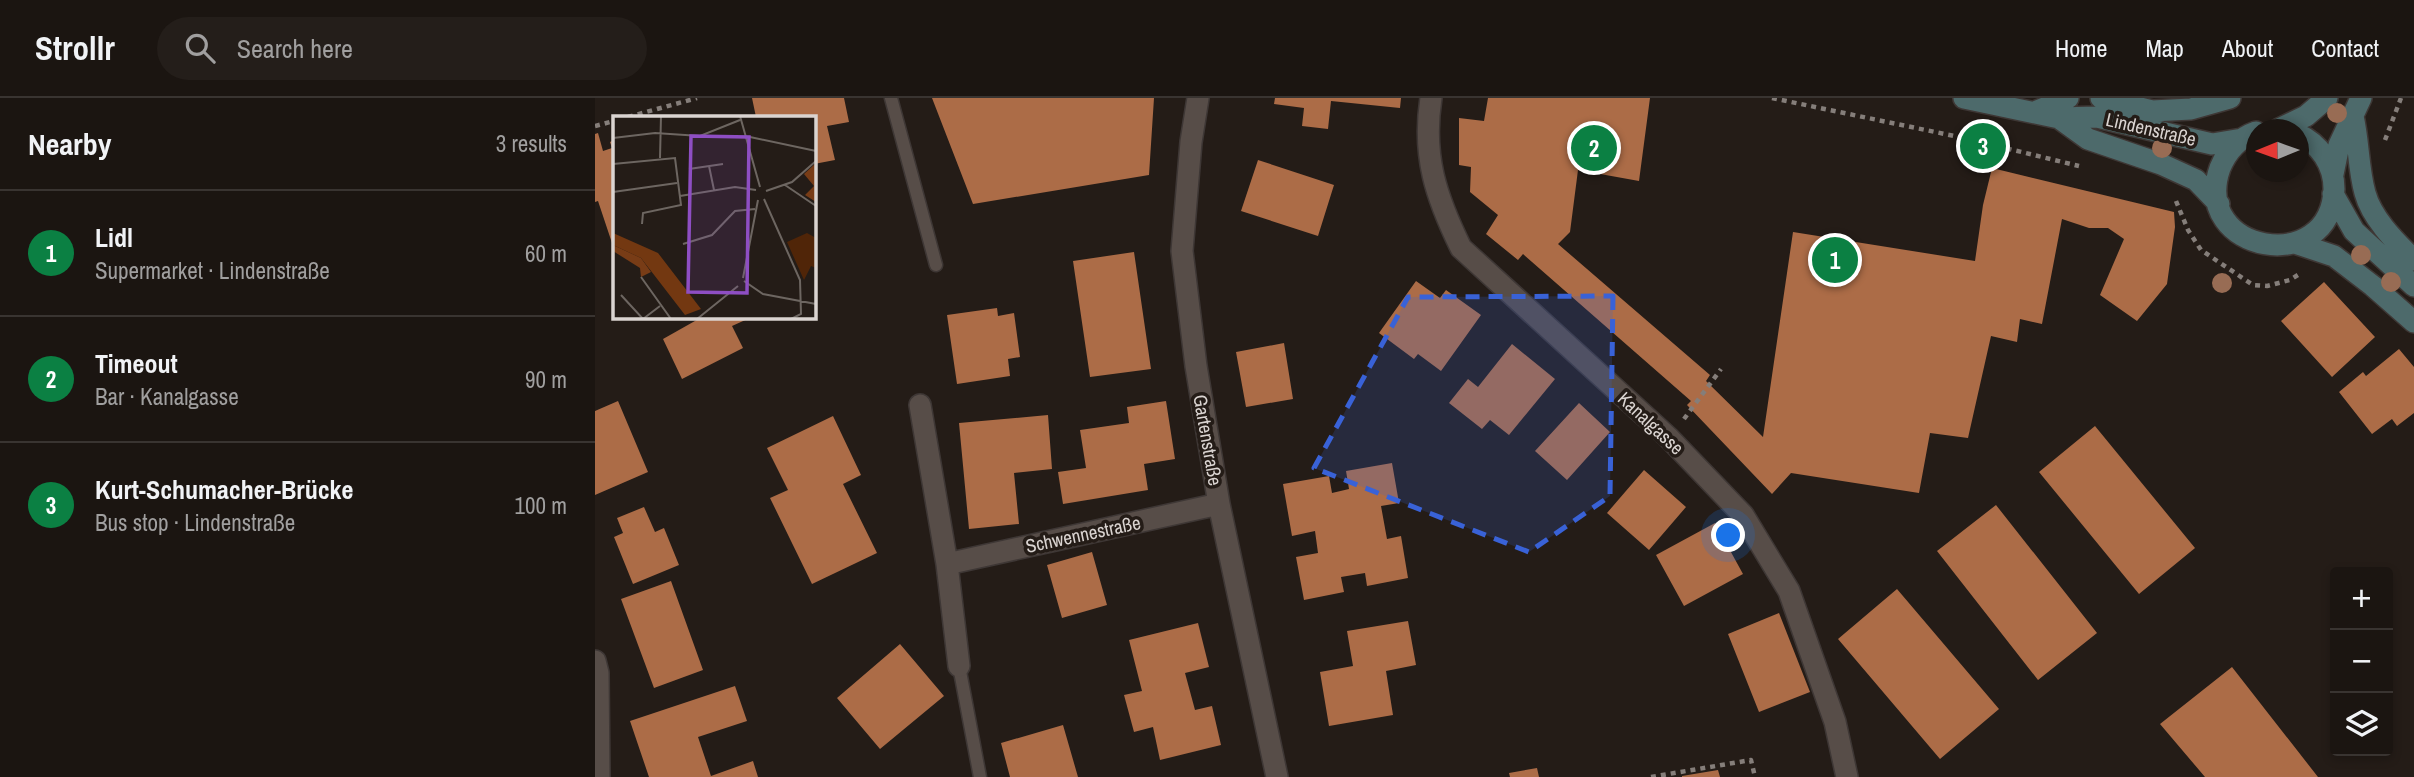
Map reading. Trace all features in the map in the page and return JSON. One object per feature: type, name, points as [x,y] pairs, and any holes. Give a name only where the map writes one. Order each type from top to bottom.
[{"type":"main road","name":"Lindenstraße","points":[[1964,98],[2059,118],[2097,117],[2212,144],[2246,136]]},
{"type":"main road","points":[[2035,112],[2068,98]]},
{"type":"main road","points":[[2101,98],[2152,111],[2191,109],[2230,98]]},
{"type":"main road","points":[[2300,119],[2327,98]]},
{"type":"main road","points":[[2295,243],[2321,224],[2329,210],[2339,145],[2357,107]]},
{"type":"main road","points":[[2357,107],[2365,196],[2374,213],[2414,260]]},
{"type":"main road","name":"Lindenstraße","points":[[2059,118],[2088,139],[2161,164],[2196,180],[2219,204],[2230,226],[2250,241],[2273,247],[2295,243]]},
{"type":"main road","points":[[2219,204],[2218,175],[2223,161],[2231,148],[2246,137]]},
{"type":"main road","points":[[2309,142],[2327,160],[2333,184],[2354,231],[2414,286]]},
{"type":"main road","points":[[2295,243],[2335,256],[2414,322]]},
{"type":"street","name":"Gartenstraße","points":[[1198,98],[1191,142],[1182,251],[1196,366],[1219,504],[1247,646],[1277,777]]},
{"type":"street","name":"Kanalgasse","points":[[1431,98],[1427,122],[1432,173],[1441,207],[1461,248],[1669,438],[1743,515],[1789,592],[1835,722],[1847,777]]},
{"type":"street","points":[[920,405],[947,564],[959,666]]},
{"type":"street","name":"Schwennestraße","points":[[947,564],[1219,504]]},
{"type":"street","points":[[595,660],[599,777]]},
{"type":"lane","points":[[891,98],[936,265]]},
{"type":"lane","points":[[959,666],[980,777]]},
{"type":"path","points":[[632,116],[697,98]]},
{"type":"path","points":[[1772,98],[2082,166]]},
{"type":"path","points":[[2394,113],[2401,98]]},
{"type":"path","points":[[595,126],[613,121]]},
{"type":"path","points":[[2174,195],[2188,230],[2201,250],[2253,285],[2267,286],[2314,271]]},
{"type":"path","points":[[1692,410],[1721,369]]},
{"type":"path","points":[[1651,777],[1751,760],[1755,777]]},
{"type":"highlighted area","points":[[1613,296],[1610,496],[1529,552],[1314,468],[1408,297]]},
{"type":"building","points":[[752,98],[844,98],[849,122],[827,126],[835,160],[815,164],[815,116],[756,116]]},
{"type":"building","points":[[932,98],[1154,98],[1149,175],[973,204]]},
{"type":"building","points":[[1275,98],[1401,98],[1400,108],[1331,101],[1328,129],[1302,126],[1304,108],[1274,104]]},
{"type":"building","points":[[1488,98],[1650,98],[1639,181],[1578,170],[1570,232],[1558,244],[1710,375],[1706,381],[1763,437],[1793,232],[1975,261],[1983,205],[1992,168],[2174,212],[2175,227],[2167,284],[2137,321],[2100,295],[2124,239],[2108,228],[2089,228],[2062,219],[2042,324],[2020,319],[2017,342],[1991,336],[1968,438],[1930,433],[1919,493],[1791,473],[1772,494],[1687,405],[1691,401],[1523,254],[1518,260],[1486,234],[1498,215],[1470,192],[1471,167],[1459,165],[1459,118],[1484,121]]},
{"type":"building","points":[[598,133],[603,151],[612,148],[610,142],[613,140],[613,246],[598,201],[595,202],[595,134]]},
{"type":"building","points":[[1258,160],[1334,185],[1318,236],[1241,211]]},
{"type":"building","points":[[1134,252],[1151,369],[1090,377],[1073,261]]},
{"type":"building","points":[[1416,281],[1440,298],[1446,290],[1481,315],[1441,371],[1418,354],[1414,359],[1379,333]]},
{"type":"building","points":[[2324,282],[2375,337],[2332,377],[2281,321]]},
{"type":"building","points":[[997,308],[998,316],[1014,313],[1020,357],[1008,359],[1010,376],[957,384],[947,315]]},
{"type":"building","points":[[700,318],[750,318],[732,326],[743,348],[682,379],[663,339]]},
{"type":"building","points":[[1284,343],[1293,399],[1246,407],[1236,352]]},
{"type":"building","points":[[1512,344],[1555,379],[1509,435],[1490,420],[1482,429],[1449,403],[1468,379],[1478,387]]},
{"type":"building","points":[[2399,349],[2414,367],[2414,413],[2397,426],[2392,419],[2372,434],[2339,392],[2363,372],[2366,376]]},
{"type":"building","points":[[618,401],[648,472],[595,495],[595,411]]},
{"type":"building","points":[[1166,401],[1175,459],[1144,464],[1148,490],[1063,504],[1058,472],[1086,468],[1080,430],[1129,423],[1127,407]]},
{"type":"building","points":[[1579,403],[1610,432],[1567,480],[1535,451]]},
{"type":"building","points":[[1048,415],[1052,469],[1014,473],[1019,524],[969,529],[959,423]]},
{"type":"building","points":[[833,416],[861,475],[843,484],[877,553],[812,584],[770,498],[788,490],[767,448]]},
{"type":"building","points":[[2095,426],[2195,548],[2139,594],[2039,472]]},
{"type":"building","points":[[1392,463],[1399,503],[1381,506],[1387,539],[1401,536],[1408,578],[1367,586],[1365,573],[1341,577],[1344,592],[1304,600],[1296,557],[1318,553],[1315,531],[1292,536],[1283,484],[1329,476],[1332,493],[1349,489],[1346,471]]},
{"type":"building","points":[[1644,470],[1686,507],[1649,550],[1607,513]]},
{"type":"building","points":[[1996,505],[2097,633],[2038,680],[1937,551]]},
{"type":"building","points":[[644,507],[655,532],[664,528],[679,565],[633,584],[614,537],[623,533],[617,518]]},
{"type":"building","points":[[1715,523],[1743,574],[1684,606],[1656,555]]},
{"type":"building","points":[[1092,552],[1107,605],[1062,618],[1047,565]]},
{"type":"building","points":[[671,581],[703,670],[654,688],[621,599]]},
{"type":"building","points":[[1897,589],[1999,709],[1940,759],[1838,639]]},
{"type":"building","points":[[1779,613],[1810,692],[1759,712],[1728,634]]},
{"type":"building","points":[[1408,621],[1416,665],[1386,671],[1393,715],[1329,726],[1320,672],[1353,666],[1347,631]]},
{"type":"building","points":[[1198,623],[1209,667],[1185,673],[1195,710],[1212,706],[1221,745],[1160,760],[1153,727],[1134,732],[1124,695],[1142,691],[1129,640]]},
{"type":"building","points":[[900,644],[944,696],[880,749],[837,698]]},
{"type":"building","points":[[2232,667],[2318,777],[2205,777],[2160,724]]},
{"type":"building","points":[[735,686],[747,721],[698,737],[711,776],[753,761],[758,777],[649,777],[630,721]]},
{"type":"building","points":[[1063,725],[1078,777],[1010,777],[1001,743]]},
{"type":"building","points":[[1537,768],[1539,777],[1510,777],[1509,773]]},
{"type":"building","points":[[1718,770],[1720,777],[1682,777],[1682,776]]},
{"type":"place","name":"Kurt-Schumacher-Brücke","points":[[1983,146]]},
{"type":"place","name":"Timeout","points":[[1594,148]]},
{"type":"place","name":"Lidl","points":[[1835,260]]}]
